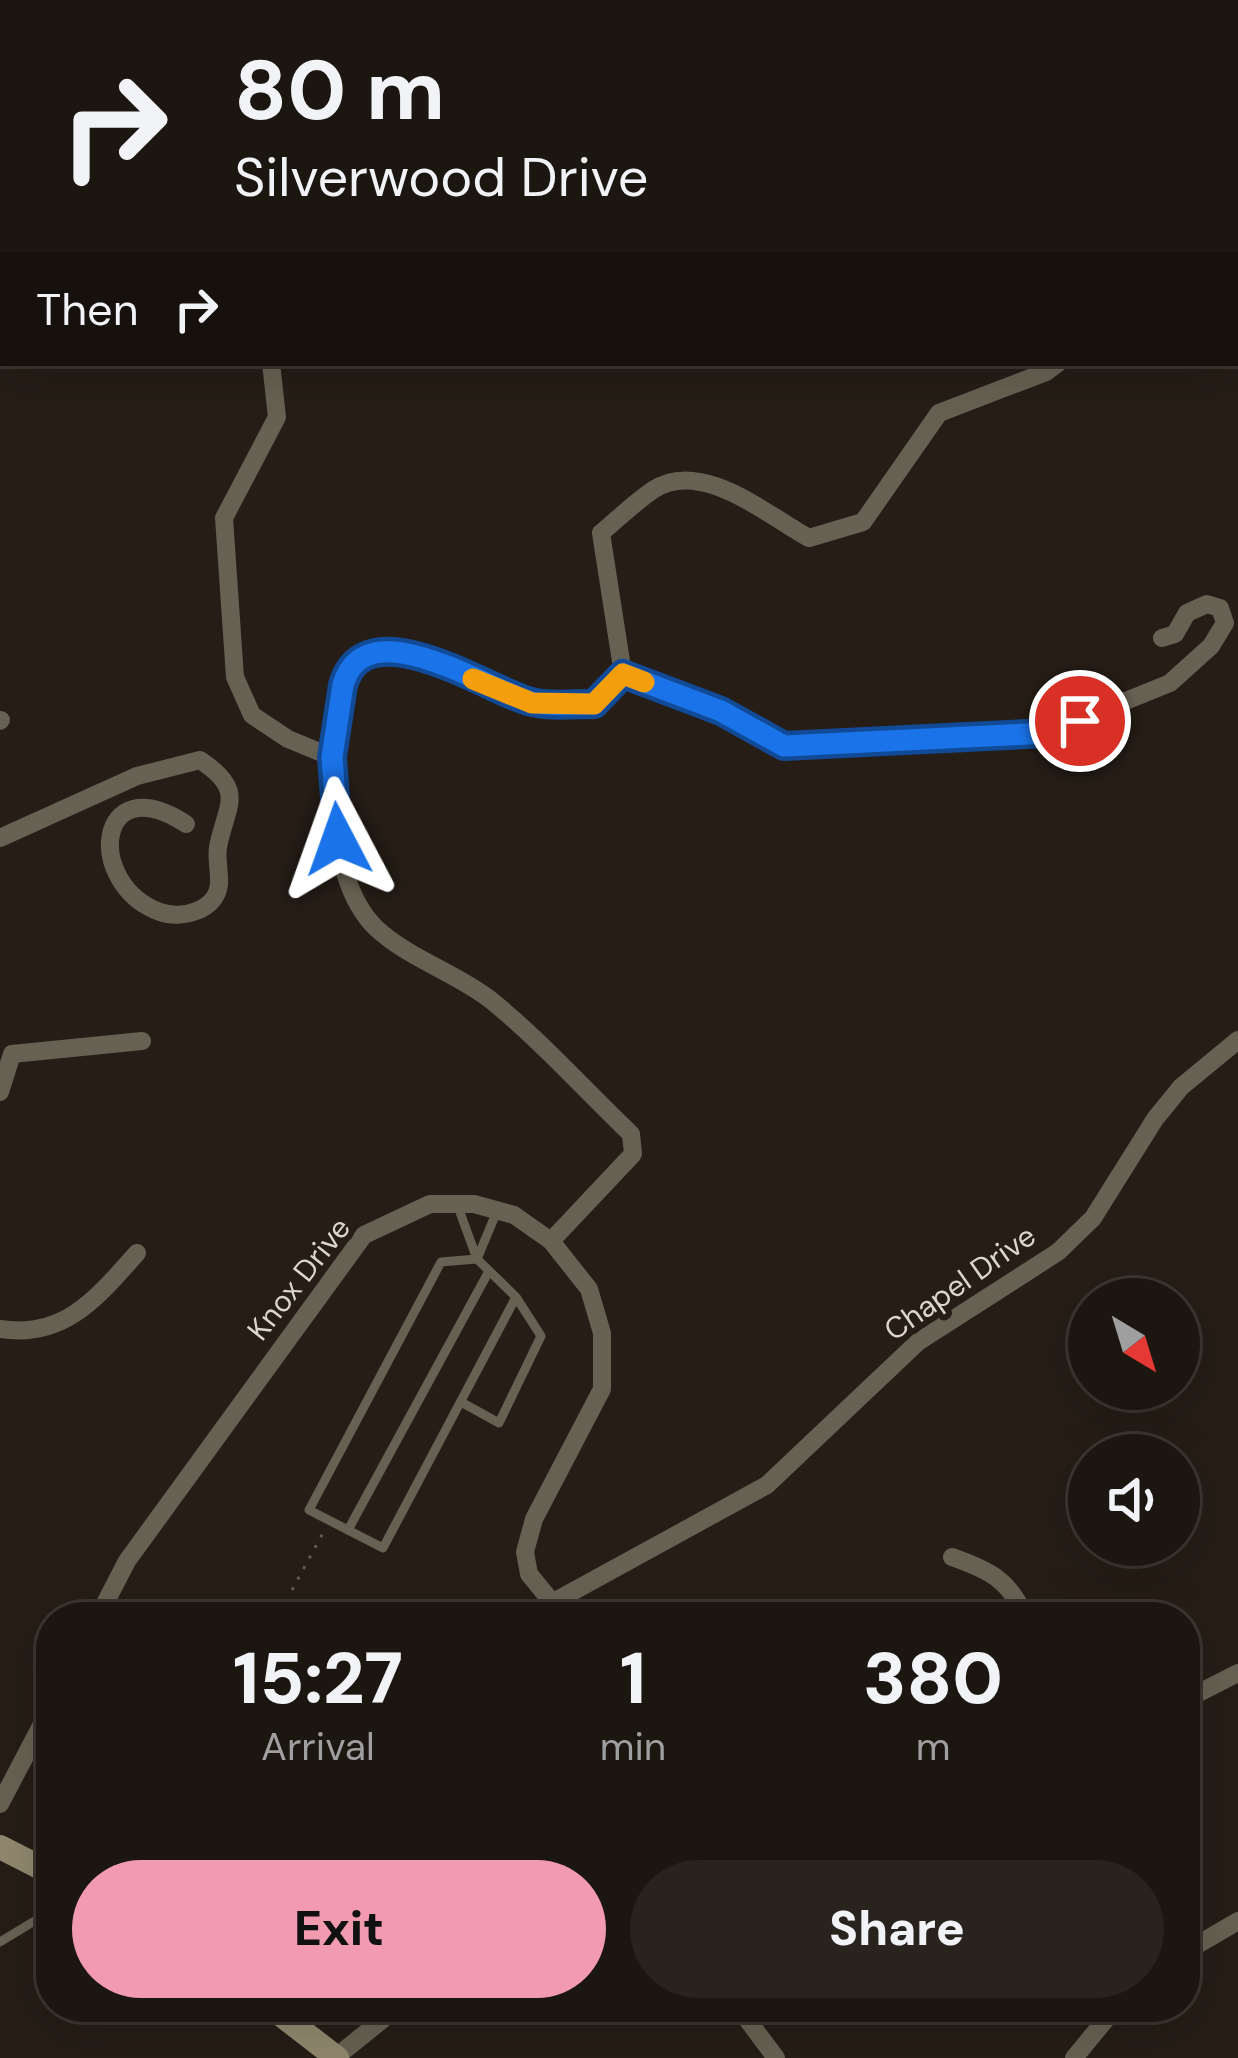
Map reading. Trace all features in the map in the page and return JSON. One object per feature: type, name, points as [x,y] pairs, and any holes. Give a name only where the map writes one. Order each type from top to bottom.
[{"type":"street","points":[[271,366],[277,417],[224,518],[235,677],[252,715],[288,739],[332,757]]},
{"type":"street","points":[[623,674],[601,533],[656,488],[684,478],[713,485],[809,538],[863,522],[939,413],[1054,366]]},
{"type":"street","points":[[623,674],[721,711],[784,746],[1047,733],[1170,683],[1211,646],[1225,622],[1220,608],[1207,604],[1187,614],[1175,634],[1162,638]]},
{"type":"street","points":[[551,1241],[622,1170],[633,1154],[631,1134],[490,1000],[376,928],[350,883],[338,839],[332,757],[346,673],[376,652],[410,653],[532,703],[594,704],[623,674]]},
{"type":"street","points":[[0,838],[137,776],[200,760],[227,786],[234,806],[217,850],[219,891],[209,905],[191,913],[156,911],[135,898],[113,871],[109,849],[110,830],[120,814],[134,807],[163,809],[186,824]]},
{"type":"street","name":"Chapel Drive","points":[[571,1602],[767,1486],[918,1342],[1058,1252],[1093,1218],[1155,1119],[1181,1087],[1238,1040]]},
{"type":"street","points":[[0,1093],[13,1054],[142,1041]]},
{"type":"street","name":"Knox Drive","points":[[106,1602],[127,1561],[364,1235],[430,1204],[457,1204],[514,1215],[551,1241],[589,1289],[602,1333],[602,1389],[534,1519],[525,1552],[529,1574],[551,1602]]},
{"type":"street","points":[[0,1329],[55,1328],[107,1286],[136,1253]]},
{"type":"street","points":[[952,1557],[1000,1576],[1019,1602]]},
{"type":"street","points":[[1200,1692],[1238,1673]]},
{"type":"street","points":[[0,1804],[36,1736]]},
{"type":"street","points":[[0,1847],[36,1865]]},
{"type":"street","points":[[1200,1943],[1238,1921]]},
{"type":"street","points":[[290,2022],[337,2058],[380,2022]]},
{"type":"street","points":[[748,2022],[776,2058]]},
{"type":"street","points":[[1074,2058],[1104,2022]]},
{"type":"lane","points":[[457,1204],[477,1259],[516,1297],[541,1336],[500,1423],[461,1402]]},
{"type":"lane","points":[[477,1259],[497,1210]]},
{"type":"lane","points":[[477,1259],[441,1262],[309,1510],[383,1548],[516,1297]]},
{"type":"lane","points":[[348,1530],[489,1271]]},
{"type":"lane","points":[[0,1942],[36,1920]]},
{"type":"path","points":[[292,1590],[330,1520]]},
{"type":"slow traffic","points":[[473,679],[532,703],[594,704],[623,674],[644,682]]},
{"type":"route","points":[[338,839],[332,757],[343,685],[346,673],[376,652],[410,653],[532,703],[594,704],[623,674],[721,711],[784,746],[1047,733],[1080,721]]}]
